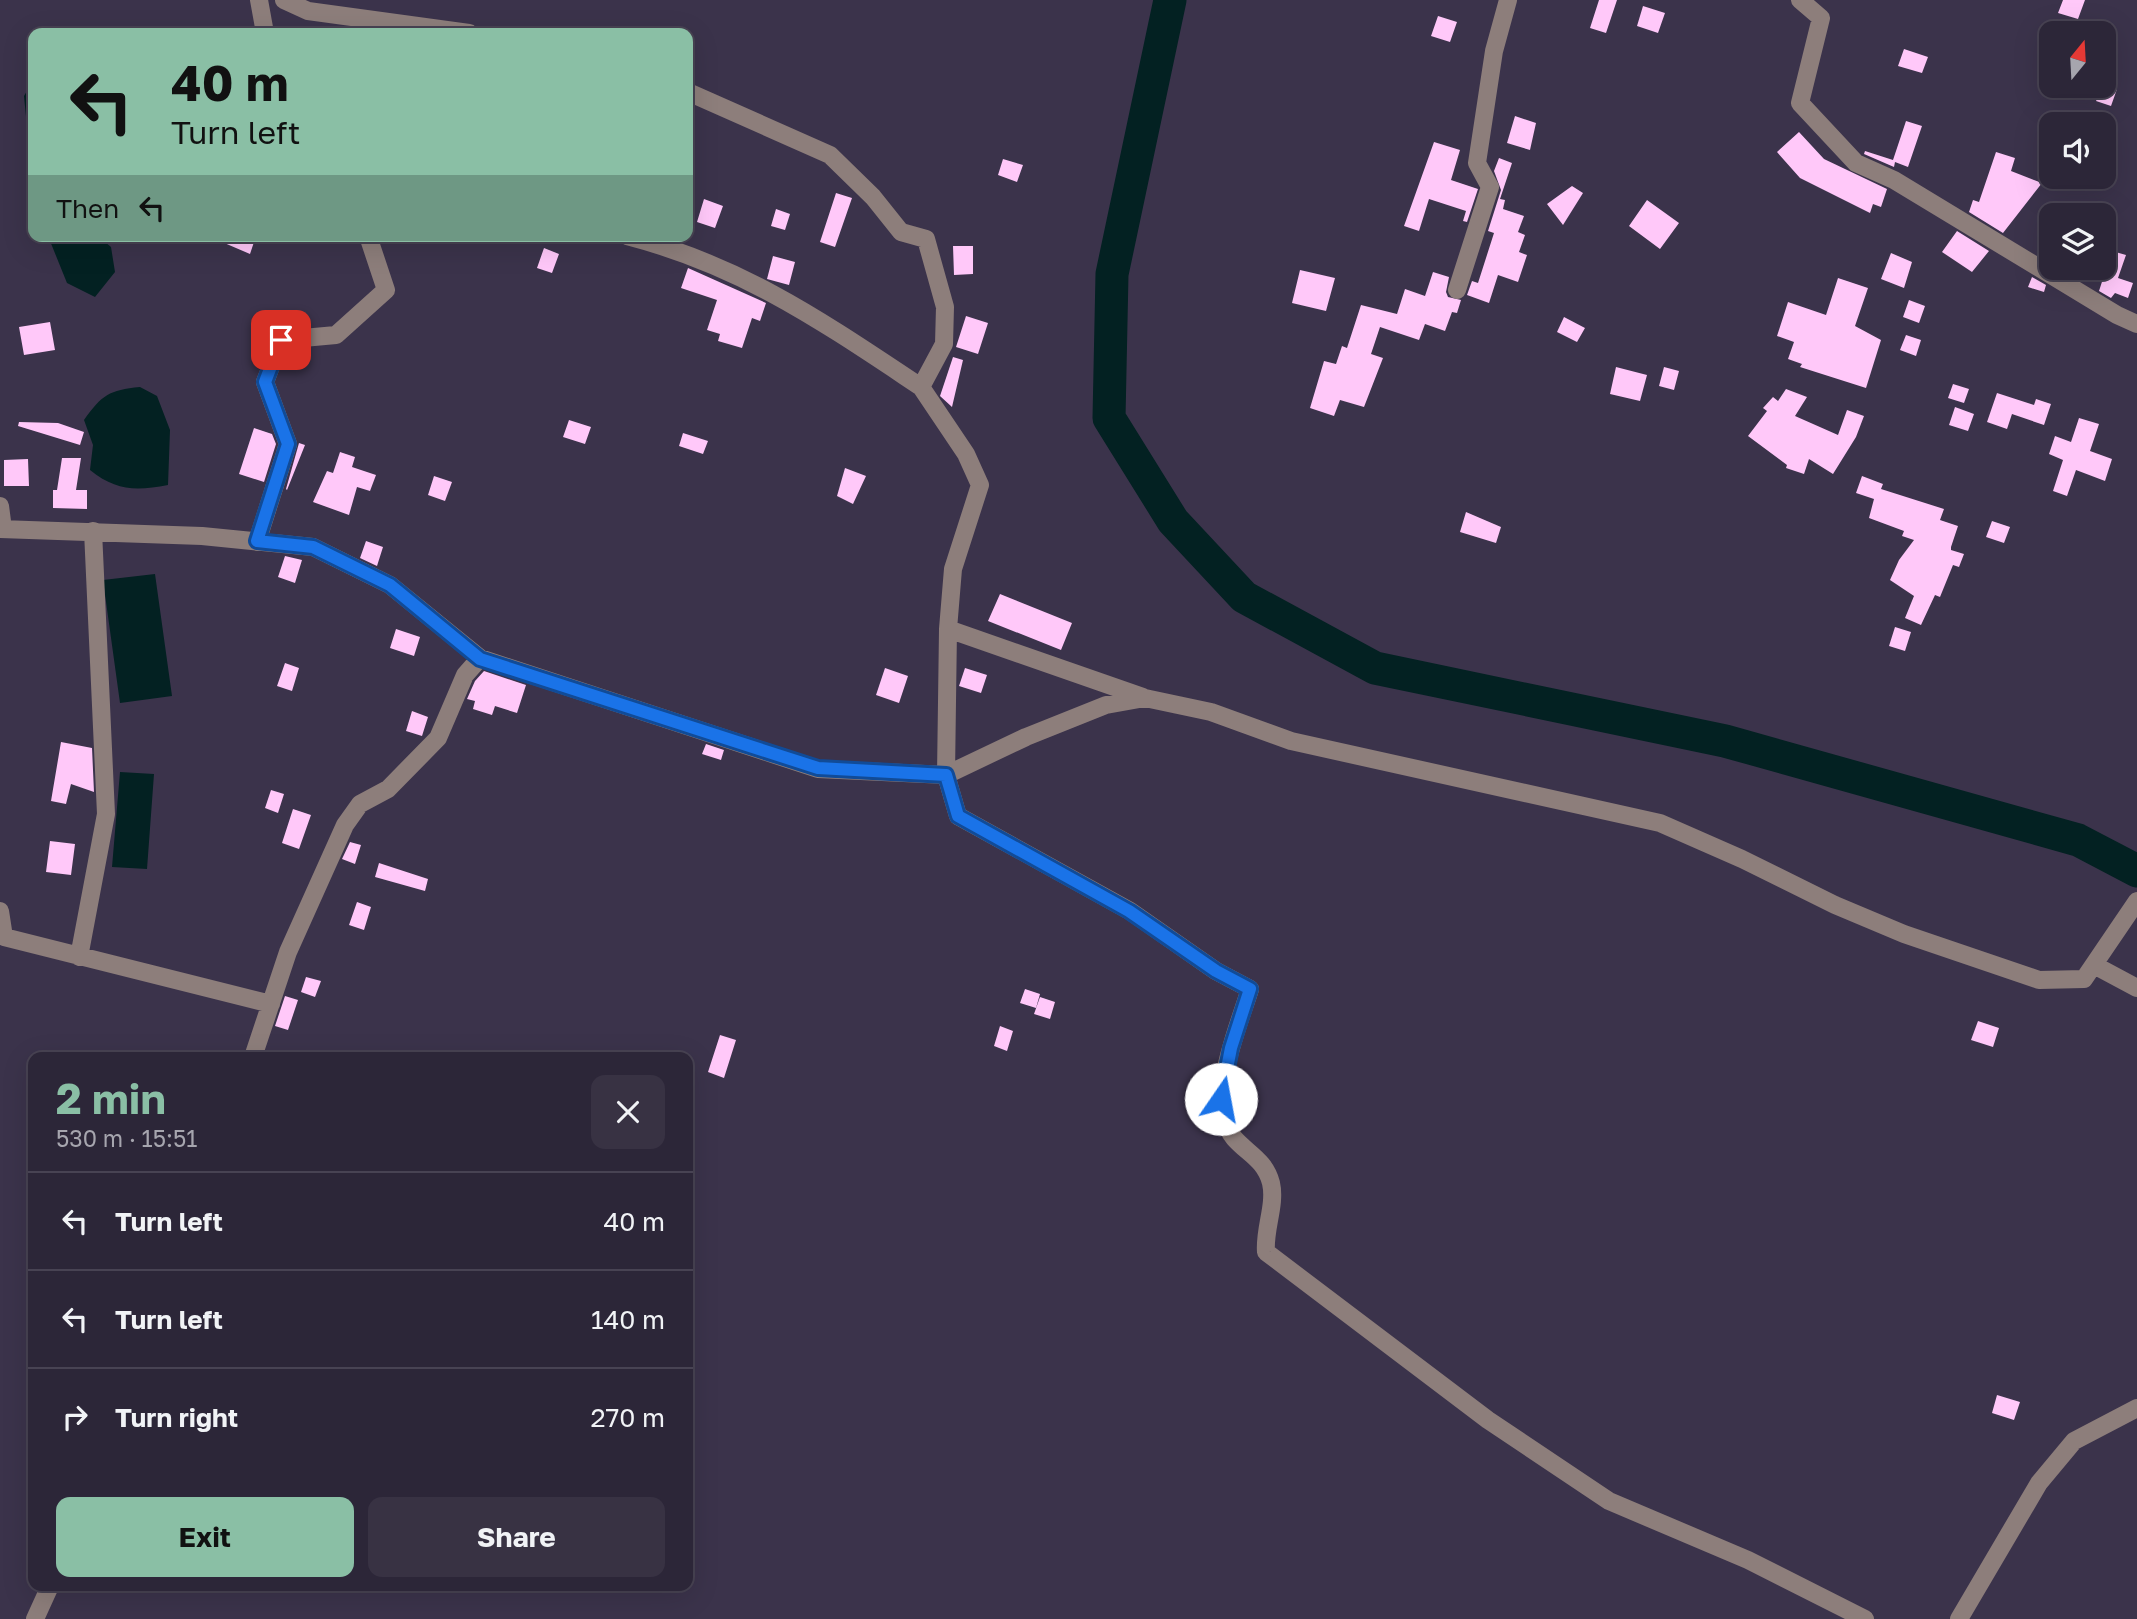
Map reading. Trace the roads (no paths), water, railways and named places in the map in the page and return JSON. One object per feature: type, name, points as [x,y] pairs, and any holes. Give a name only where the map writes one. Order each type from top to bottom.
[{"type":"street","points":[[259,0],[264,28]]},
{"type":"street","points":[[284,0],[308,11],[432,28]]},
{"type":"street","points":[[1457,290],[1490,187],[1477,163],[1494,51],[1508,0]]},
{"type":"street","points":[[1800,0],[1821,18],[1800,103],[1856,163],[1894,180],[2117,315],[2137,324]]},
{"type":"street","points":[[693,94],[830,155],[873,197],[901,232],[926,239],[945,307],[944,344],[921,387]]},
{"type":"street","points":[[257,541],[288,444],[265,382],[281,340],[336,335],[387,290],[370,242]]},
{"type":"street","points":[[648,242],[674,249],[766,288],[921,387],[966,454],[980,485],[953,569],[948,629],[946,775],[958,816],[1129,911],[1216,971],[1250,989],[1231,1048],[1221,1099],[1225,1120],[1234,1138],[1265,1167],[1271,1185],[1266,1252],[1488,1420],[1609,1501],[1759,1565],[1865,1619]]},
{"type":"street","points":[[0,506],[1,529],[93,531],[313,547],[390,585],[480,659],[818,768],[946,775],[1026,737],[1106,705],[1144,698]]},
{"type":"street","points":[[79,957],[106,814],[93,531]]},
{"type":"street","points":[[948,629],[1144,698],[1211,712],[1291,741],[1660,823],[1742,859],[1835,905],[1904,934],[2039,980],[2084,979],[2134,907]]},
{"type":"street","points":[[255,1052],[288,952],[345,825],[360,804],[388,789],[438,738],[465,675],[480,659]]},
{"type":"street","points":[[0,911],[4,937],[271,1004]]},
{"type":"street","points":[[2094,965],[2137,988]]},
{"type":"street","points":[[1959,1619],[2039,1483],[2074,1441],[2137,1408]]},
{"type":"street","points":[[35,1619],[48,1591]]},
{"type":"waterway","points":[[1170,0],[1112,274],[1109,418],[1173,521],[1244,597],[1375,668],[1725,741],[2078,840],[2137,871]]}]
